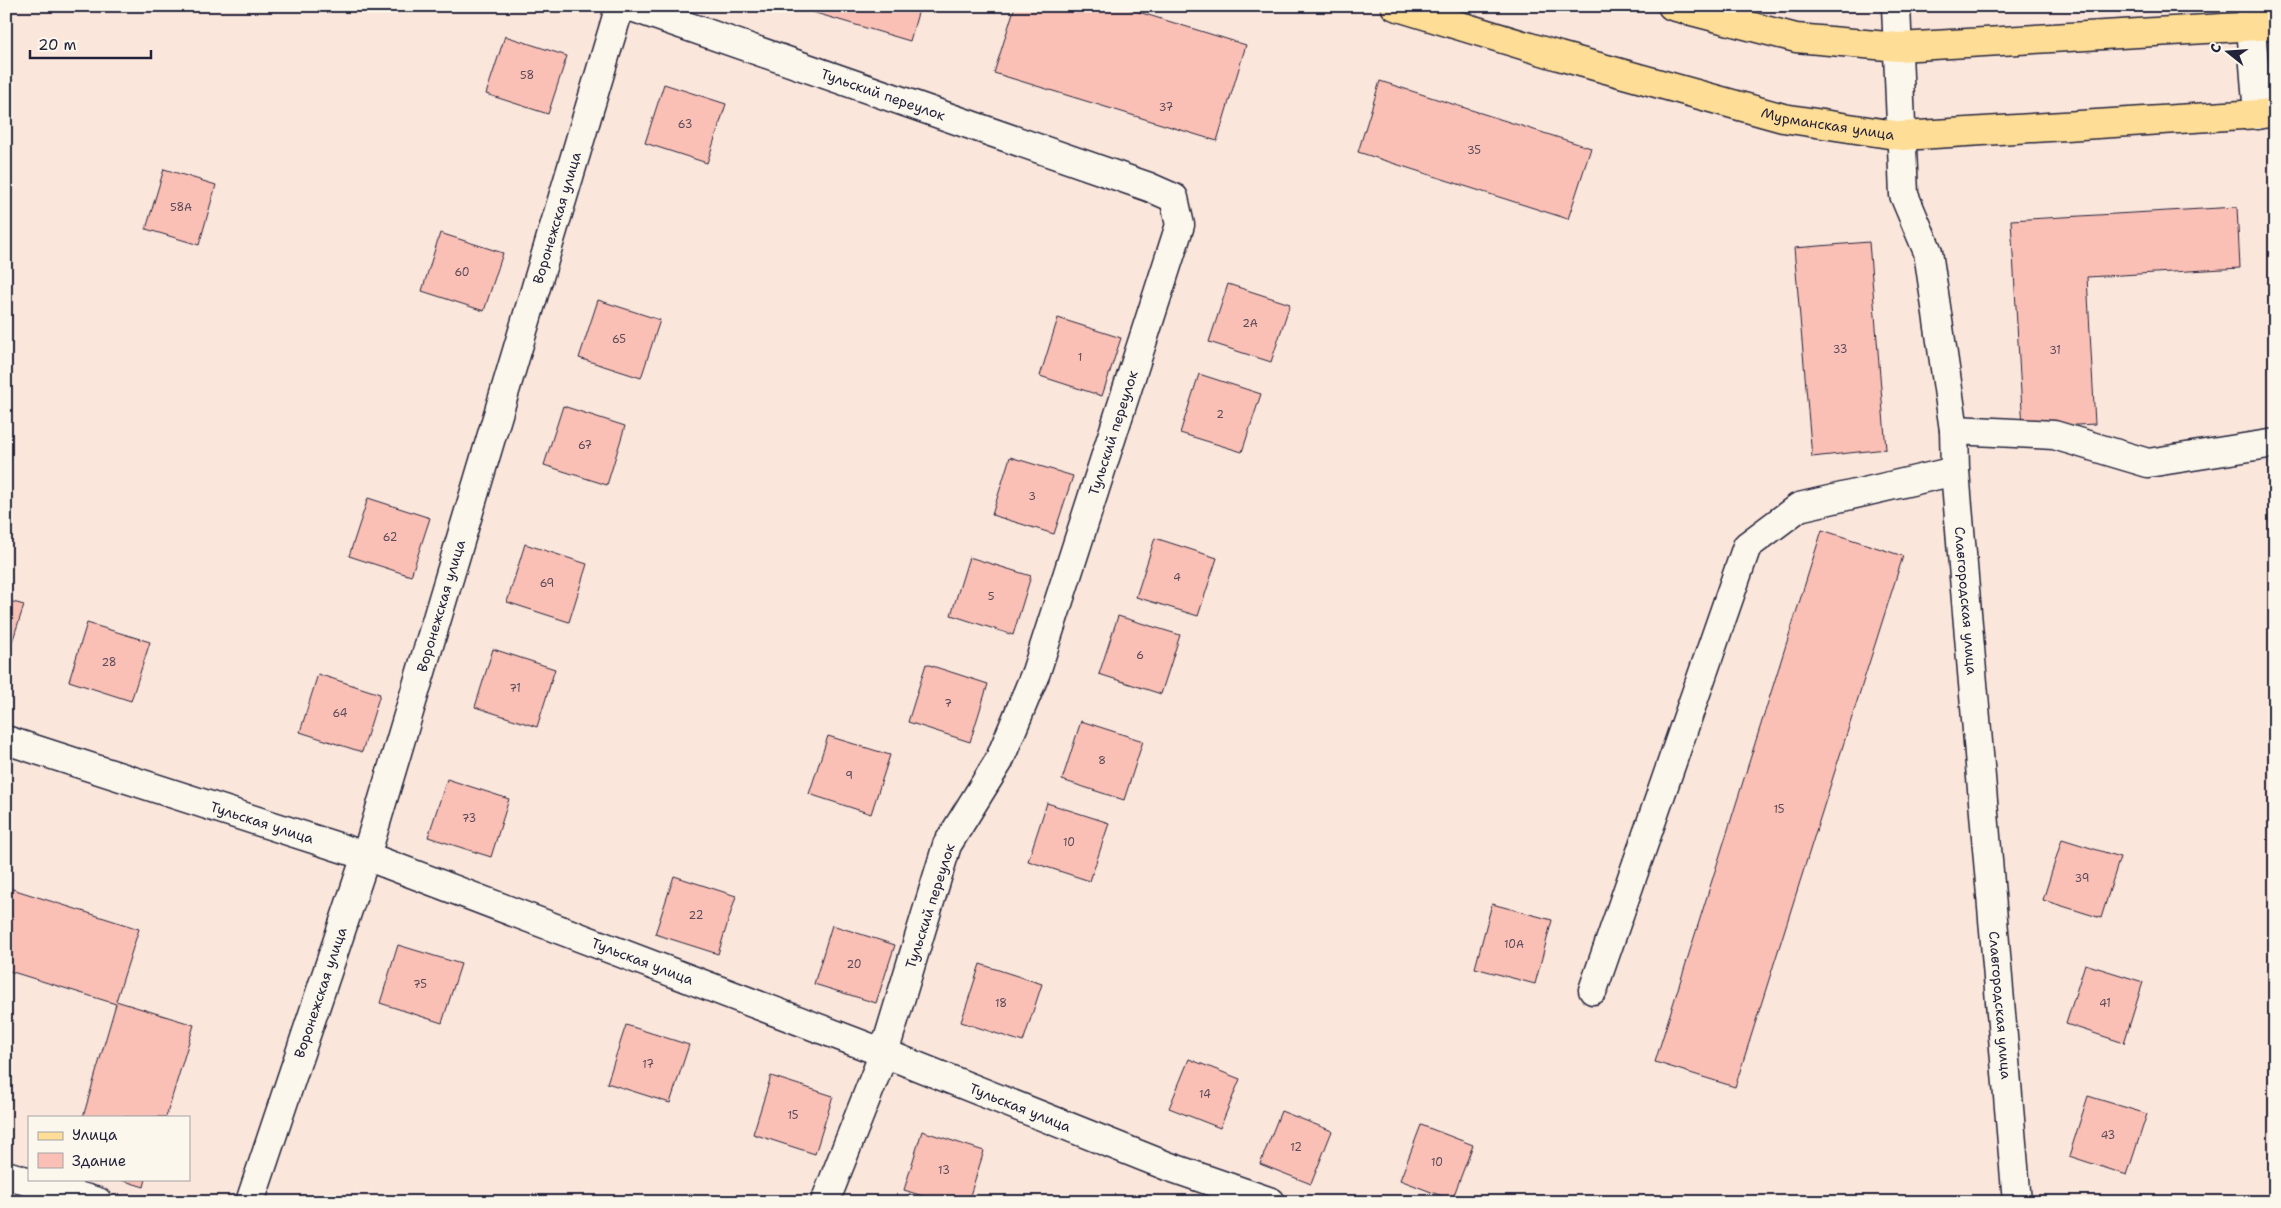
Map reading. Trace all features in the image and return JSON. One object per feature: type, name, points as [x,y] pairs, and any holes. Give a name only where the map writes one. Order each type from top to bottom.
[{"type":"main road","name":"Мурманская улица","points":[[1395,6],[1558,56],[1783,118],[1902,136],[2266,114]]},
{"type":"main road","points":[[1672,6],[1796,38],[1899,47],[2259,19]]},
{"type":"street","name":"Воронежская улица","points":[[250,1202],[366,856],[620,6]]},
{"type":"street","name":"Тульский переулок","points":[[629,6],[1148,186],[1174,198],[1180,225],[1036,672],[999,761],[947,844],[884,1053],[825,1202]]},
{"type":"street","name":"Славгородская улица","points":[[1896,6],[1904,195],[1928,252],[1954,430],[1955,470],[2017,1202]]},
{"type":"street","points":[[2259,19],[2266,114]]},
{"type":"street","points":[[1954,430],[2054,435],[2148,463],[2275,443]]},
{"type":"street","points":[[1593,990],[1747,546],[1799,507],[1955,470]]},
{"type":"street","name":"Тульская улица","points":[[6,740],[366,856],[884,1053],[1167,1166],[1272,1202]]},
{"type":"street","points":[[6,1175],[98,1202]]},
{"type":"building","points":[[792,6],[920,6],[910,41]]},
{"type":"building","points":[[1015,6],[1119,6],[1246,45],[1217,141],[994,73]]},
{"type":"building","points":[[505,36],[567,56],[548,114],[486,94]]},
{"type":"building","points":[[1380,81],[1591,148],[1568,219],[1358,152]]},
{"type":"building","points":[[664,84],[726,104],[707,163],[645,143]]},
{"type":"building","points":[[164,169],[216,185],[199,245],[146,229]]},
{"type":"building","points":[[2237,207],[2240,268],[2087,277],[2095,424],[2023,428],[2011,220]]},
{"type":"building","points":[[440,233],[503,253],[484,311],[422,291]]},
{"type":"building","points":[[1869,242],[1886,449],[1812,457],[1794,248]]},
{"type":"building","points":[[1228,284],[1290,304],[1271,362],[1209,342]]},
{"type":"building","points":[[598,300],[660,320],[641,378],[579,358]]},
{"type":"building","points":[[1058,318],[1121,338],[1102,396],[1040,376]]},
{"type":"building","points":[[1199,374],[1261,394],[1242,452],[1180,433]]},
{"type":"building","points":[[563,406],[625,426],[607,485],[544,465]]},
{"type":"building","points":[[1010,457],[1073,476],[1054,534],[992,515]]},
{"type":"building","points":[[368,498],[430,518],[411,576],[349,556]]},
{"type":"building","points":[[1822,530],[1903,556],[1735,1087],[1655,1062]]},
{"type":"building","points":[[1155,538],[1217,558],[1198,616],[1136,597]]},
{"type":"building","points":[[525,544],[587,564],[569,622],[507,602]]},
{"type":"building","points":[[969,557],[1031,576],[1013,635],[951,615]]},
{"type":"building","points":[[6,600],[24,605],[6,661]]},
{"type":"building","points":[[1118,616],[1180,635],[1161,694],[1099,674]]},
{"type":"building","points":[[87,623],[150,642],[131,701],[69,681]]},
{"type":"building","points":[[493,649],[555,669],[537,727],[475,707]]},
{"type":"building","points":[[926,664],[988,684],[970,742],[908,722]]},
{"type":"building","points":[[318,674],[380,694],[362,752],[300,732]]},
{"type":"building","points":[[1081,721],[1143,741],[1124,800],[1062,780]]},
{"type":"building","points":[[828,736],[890,755],[871,814],[809,794]]},
{"type":"building","points":[[447,779],[509,799],[491,857],[428,837]]},
{"type":"building","points":[[1047,803],[1109,823],[1090,881],[1028,861]]},
{"type":"building","points":[[2062,839],[2120,857],[2101,918],[2043,900]]},
{"type":"building","points":[[674,876],[736,896],[718,954],[655,934]]},
{"type":"building","points":[[6,887],[139,929],[116,1001],[194,1025],[166,1116],[83,1116],[116,1004],[6,970]]},
{"type":"building","points":[[1492,904],[1552,920],[1535,984],[1475,968]]},
{"type":"building","points":[[832,925],[895,945],[876,1003],[814,984]]},
{"type":"building","points":[[398,945],[461,964],[442,1023],[380,1003]]},
{"type":"building","points":[[980,964],[1042,984],[1023,1042],[961,1022]]},
{"type":"building","points":[[2085,964],[2143,982],[2124,1043],[2066,1024]]},
{"type":"building","points":[[626,1025],[689,1045],[670,1103],[607,1083]]},
{"type":"building","points":[[1189,1059],[1240,1079],[1220,1128],[1169,1108]]},
{"type":"building","points":[[771,1076],[833,1096],[815,1154],[753,1134]]},
{"type":"building","points":[[2088,1096],[2147,1114],[2127,1175],[2069,1156]]},
{"type":"building","points":[[1281,1111],[1332,1131],[1311,1184],[1260,1164]]},
{"type":"building","points":[[1421,1125],[1473,1145],[1452,1200],[1400,1180]]},
{"type":"building","points":[[922,1131],[984,1151],[968,1202],[941,1202],[904,1190]]},
{"type":"building","points":[[121,1180],[146,1180],[144,1187]]}]
